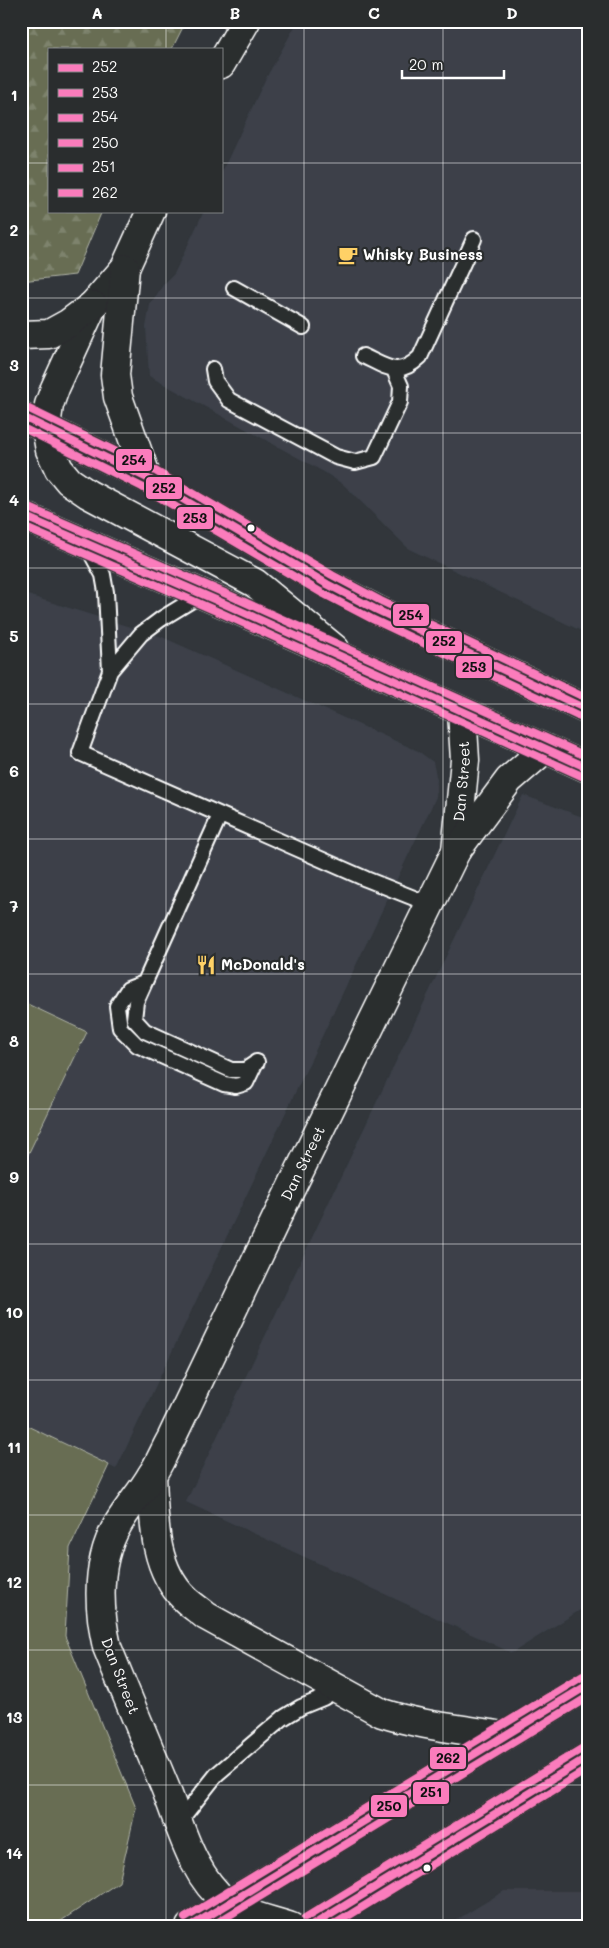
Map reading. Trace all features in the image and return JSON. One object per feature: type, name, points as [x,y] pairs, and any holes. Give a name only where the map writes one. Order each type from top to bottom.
[{"type":"main road","points":[[222,62],[246,21]]},
{"type":"main road","points":[[21,335],[49,334],[69,324],[93,305],[124,268],[151,212]]},
{"type":"main road","points":[[124,268],[121,316],[116,350],[116,381],[118,397],[146,478]]},
{"type":"main road","points":[[93,305],[49,405],[46,427],[50,450],[59,469],[69,481],[96,499],[206,555],[255,583],[348,660]]},
{"type":"main road","points":[[21,416],[146,478],[328,584],[377,610],[588,710]]},
{"type":"main road","points":[[21,515],[202,594],[588,768]]},
{"type":"main road","name":"Dan Street","points":[[456,851],[465,760],[462,712]]},
{"type":"main road","name":"Dan Street","points":[[291,1927],[227,1904],[206,1880],[192,1857],[107,1647],[101,1621],[102,1569],[117,1525],[152,1475],[456,851],[509,780],[545,749]]},
{"type":"main road","name":"Dan Street","points":[[152,1475],[155,1531],[161,1557],[170,1578],[184,1598],[206,1616],[382,1713],[405,1720],[503,1736]]},
{"type":"main road","points":[[190,1927],[588,1686]]},
{"type":"main road","points":[[310,1927],[588,1757]]},
{"type":"lane","points":[[363,356],[394,370],[410,367],[420,357],[474,239]]},
{"type":"lane","points":[[234,288],[303,327]]},
{"type":"lane","points":[[213,369],[215,381],[229,400],[336,457],[355,462],[374,457],[400,402],[401,386],[394,370]]},
{"type":"lane","points":[[86,543],[103,576],[106,592],[110,671]]},
{"type":"lane","points":[[202,594],[161,619],[141,634],[110,671],[80,753],[351,873],[429,904]]},
{"type":"lane","points":[[220,815],[144,983],[136,1002],[134,1019],[145,1031],[231,1070],[244,1070],[257,1062]]},
{"type":"lane","points":[[179,1822],[217,1774],[283,1718],[338,1689]]},
{"type":"shaded area","points":[[298,21],[588,21],[588,634],[409,549],[344,485],[324,472],[149,376],[146,327],[150,305],[163,285],[174,274],[204,212],[222,212],[222,172],[265,80]]},
{"type":"shaded area","points":[[21,593],[162,637],[418,751],[433,762],[437,780],[436,797],[116,1469],[21,1423],[21,1169],[87,1032],[21,1001]]},
{"type":"shaded area","points":[[523,795],[588,819],[588,1605],[512,1653],[186,1502]]},
{"type":"shaded area","points":[[504,1891],[588,1891],[588,1927],[445,1927]]},
{"type":"green space","points":[[21,21],[186,21],[172,48],[48,48],[48,212],[102,212],[75,275],[21,281]]},
{"type":"green space","points":[[21,1001],[87,1032],[21,1169]]},
{"type":"green space","points":[[21,1423],[109,1465],[70,1548],[65,1636],[136,1808],[119,1882],[52,1927],[21,1927]]},
{"type":"transit line","name":"254","points":[[25,407],[152,469],[332,575],[381,601],[588,699]]},
{"type":"transit line","name":"252","points":[[21,416],[147,478],[327,584],[377,610],[588,710]]},
{"type":"transit line","name":"253","points":[[21,427],[142,487],[322,593],[372,619],[584,719]]},
{"type":"transit line","name":"254","points":[[25,506],[229,595],[588,757]]},
{"type":"transit line","name":"252","points":[[21,515],[225,604],[588,768]]},
{"type":"transit line","name":"253","points":[[21,526],[221,613],[584,777]]},
{"type":"transit line","name":"262","points":[[185,1918],[583,1676]]},
{"type":"transit line","name":"250","points":[[190,1927],[588,1685]]},
{"type":"transit line","name":"251","points":[[210,1927],[588,1697]]},
{"type":"transit line","name":"262","points":[[305,1918],[583,1748]]},
{"type":"transit line","name":"250","points":[[310,1927],[588,1757]]},
{"type":"transit line","name":"251","points":[[330,1927],[588,1769]]},
{"type":"place","name":"Whisky Business","points":[[348,255]]},
{"type":"place","name":"McDonald's","points":[[206,965]]}]
